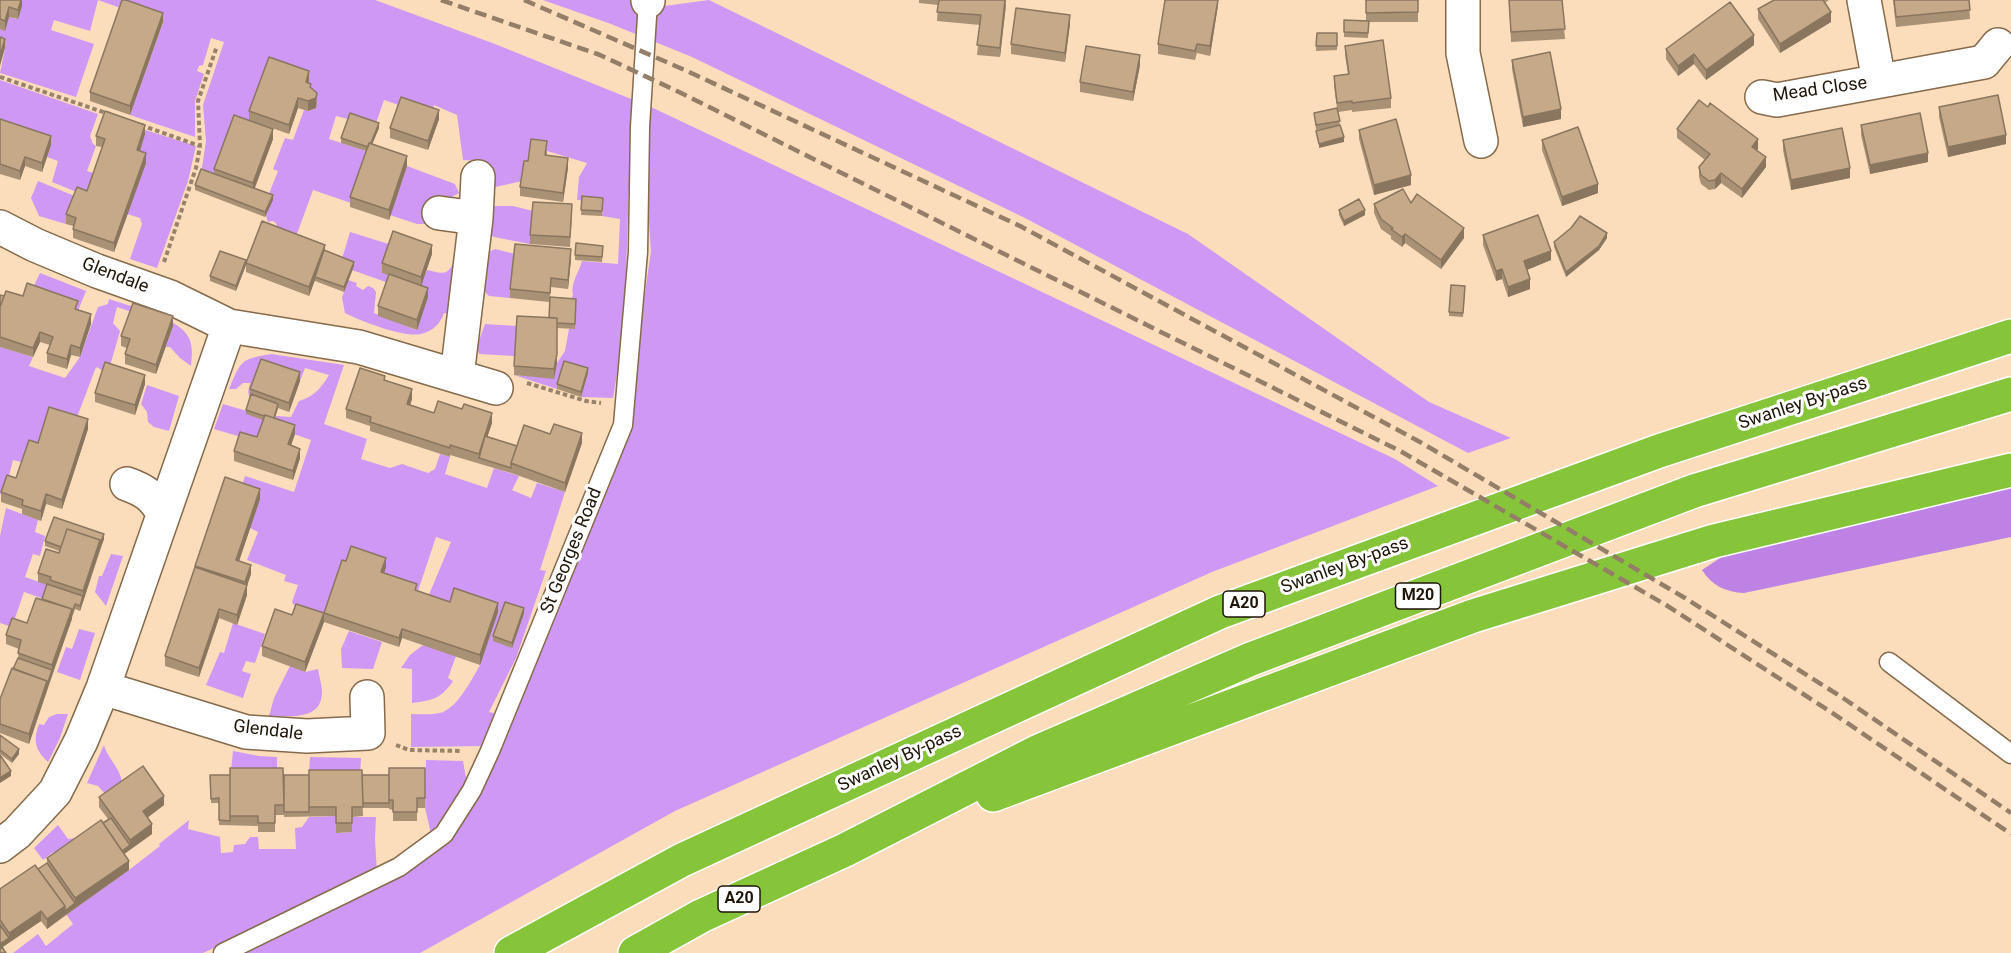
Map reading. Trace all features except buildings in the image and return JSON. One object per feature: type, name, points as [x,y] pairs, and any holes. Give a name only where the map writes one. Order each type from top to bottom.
[{"type":"highway","name":"Swanley By-pass","points":[[511,953],[682,860],[1220,612],[1659,451],[2011,336]]},
{"type":"highway","name":"M20","points":[[845,850],[1037,752],[1251,659],[1694,491],[2011,394]]},
{"type":"highway","name":"A20","points":[[635,953],[701,916],[845,850],[1473,616],[1714,541],[2011,470]]},
{"type":"street","points":[[1463,0],[1463,53],[1481,141]]},
{"type":"street","name":"Mead Close","points":[[1864,0],[1879,81]]},
{"type":"street","name":"Mead Close","points":[[1762,97],[1777,100],[1984,62],[1998,45]]},
{"type":"street","points":[[457,376],[476,218],[478,177]]},
{"type":"street","points":[[439,213],[476,218]]},
{"type":"street","name":"Glendale","points":[[0,227],[56,254],[170,297],[230,326],[359,347],[496,388]]},
{"type":"street","points":[[0,846],[17,833],[55,792],[81,741],[103,688],[230,326]]},
{"type":"street","points":[[127,484],[146,491],[159,505],[163,514]]},
{"type":"street","name":"Glendale","points":[[103,688],[246,732],[307,736],[368,733]]},
{"type":"street","points":[[367,697],[368,733]]},
{"type":"lane","name":"St Georges Road","points":[[223,953],[399,867],[444,834],[472,790],[490,751],[623,425],[638,252],[640,127],[648,0]]},
{"type":"lane","points":[[1888,662],[2011,754]]},
{"type":"path","points":[[154,291],[196,168],[200,146],[198,101],[217,46]]},
{"type":"path","points":[[0,77],[111,115]]},
{"type":"path","points":[[134,123],[200,146]]},
{"type":"path","points":[[496,388],[502,376],[586,401],[626,406]]},
{"type":"path","points":[[368,733],[409,750],[490,751]]},
{"type":"shaded area","points":[[20,0],[98,0],[90,31],[54,20],[51,30],[94,44],[76,97],[0,73],[5,49],[0,47],[0,29],[5,30],[9,17],[17,19]]},
{"type":"shaded area","points":[[98,0],[375,0],[495,44],[651,107],[1395,459],[1438,486],[1212,572],[675,811],[420,953],[236,953],[446,839],[629,405],[651,251],[645,167],[651,168],[646,166],[631,125],[624,332],[613,398],[581,397],[588,373],[564,366],[557,389],[514,375],[554,378],[557,363],[565,351],[569,329],[575,329],[569,303],[582,261],[618,264],[620,219],[602,216],[603,202],[577,200],[579,177],[587,163],[547,151],[523,181],[495,187],[482,161],[463,160],[457,115],[434,105],[431,116],[384,100],[375,126],[336,116],[329,139],[369,152],[351,203],[313,190],[294,242],[278,229],[276,223],[268,222],[266,210],[268,196],[278,171],[273,169],[285,138],[293,140],[304,110],[298,108],[309,111],[316,108],[317,102],[306,91],[309,81],[250,120],[259,124],[257,133],[214,179],[201,174],[206,141],[203,105],[224,42],[211,38],[203,65],[199,66],[197,71],[204,74],[195,101],[195,137],[130,115],[163,23]]},
{"type":"shaded area","points":[[543,0],[639,0],[642,9],[709,0],[1188,234],[1429,402],[1511,438],[1468,453],[1025,218],[692,57],[611,24]]},
{"type":"shaded area","points":[[0,80],[98,114],[90,136],[96,146],[87,171],[96,174],[90,191],[79,193],[52,182],[58,161],[47,157],[51,145],[0,128]]},
{"type":"shaded area","points":[[139,128],[196,146],[188,181],[157,268],[130,259],[142,224],[140,218],[127,214],[143,168],[137,160]]},
{"type":"shaded area","points":[[407,166],[455,184],[459,193],[450,198],[429,198],[426,224],[417,224],[390,215]]},
{"type":"shaded area","points":[[38,181],[77,197],[66,224],[39,216],[31,198]]},
{"type":"shaded area","points":[[493,206],[513,206],[533,211],[530,244],[488,234]]},
{"type":"shaded area","points":[[350,232],[392,245],[421,286],[427,270],[445,272],[452,265],[458,269],[451,314],[444,313],[432,329],[414,335],[383,328],[345,313],[342,298],[348,280],[357,283],[356,286],[363,290],[368,286],[373,288],[376,292],[374,313],[416,330],[428,297],[352,270],[341,262]]},
{"type":"shaded area","points":[[495,249],[515,254],[510,298],[489,296],[482,289],[487,253]]},
{"type":"shaded area","points":[[40,273],[86,291],[78,311],[30,294]]},
{"type":"shaded area","points":[[109,299],[154,314],[184,331],[191,345],[191,366],[170,347],[166,347],[173,326],[117,307],[113,323],[120,331],[108,373],[96,367],[76,420],[25,463],[13,460],[4,495],[0,494],[0,347],[33,357],[29,366],[65,378],[80,357],[98,307],[108,304]]},
{"type":"shaded area","points":[[485,324],[517,326],[515,356],[479,354],[477,346]]},
{"type":"shaded area","points":[[271,354],[344,365],[324,424],[367,439],[361,459],[390,468],[402,464],[428,473],[435,469],[440,454],[450,457],[445,474],[487,488],[494,468],[519,476],[512,490],[531,498],[537,483],[565,492],[540,570],[546,571],[516,658],[489,712],[498,714],[485,746],[411,747],[411,714],[440,713],[452,706],[480,665],[452,604],[428,597],[451,542],[436,537],[417,594],[348,554],[324,622],[296,613],[292,602],[298,585],[284,581],[286,575],[247,560],[258,532],[250,528],[240,492],[245,476],[294,492],[311,440],[265,424],[258,442],[214,429],[223,404],[247,411],[273,424],[276,416],[291,417],[299,401],[317,391],[329,375],[305,368],[300,381],[250,399],[248,392],[250,383],[243,383],[236,389],[229,389],[236,372],[243,363]]},
{"type":"shaded area","points":[[147,385],[179,396],[169,431],[154,427],[148,422],[147,412],[141,404]]},
{"type":"shaded area","points":[[2011,488],[2011,537],[1744,593],[1720,587],[1702,570],[1726,554],[1957,497]]},
{"type":"shaded area","points":[[6,508],[38,520],[35,532],[45,536],[40,556],[33,554],[25,577],[48,585],[44,599],[24,592],[12,627],[0,623],[0,536]]},
{"type":"shaded area","points":[[111,554],[123,556],[106,606],[95,592],[99,576],[102,576]]},
{"type":"shaded area","points":[[233,623],[265,634],[255,663],[246,661],[242,671],[251,674],[243,698],[206,685],[220,652],[224,653]]},
{"type":"shaded area","points":[[79,629],[95,633],[80,680],[57,672],[66,647],[72,649]]},
{"type":"shaded area","points":[[349,631],[382,642],[373,669],[342,668],[341,649]]},
{"type":"shaded area","points":[[423,645],[456,656],[448,678],[453,681],[436,698],[412,703],[412,669],[401,668],[410,655]]},
{"type":"shaded area","points":[[290,666],[305,672],[318,669],[322,689],[321,701],[317,708],[303,715],[269,716],[274,698]]},
{"type":"shaded area","points":[[68,714],[60,738],[48,762],[38,749],[36,735],[39,724],[44,725],[49,717]]},
{"type":"shaded area","points":[[104,745],[122,780],[122,786],[107,796],[98,786],[87,783]]},
{"type":"shaded area","points":[[233,751],[277,757],[277,776],[231,771]]},
{"type":"shaded area","points":[[310,757],[361,758],[360,775],[309,774]]},
{"type":"shaded area","points":[[426,760],[463,761],[466,778],[465,793],[432,838],[425,808]]},
{"type":"shaded area","points":[[336,816],[337,833],[352,832],[352,817],[376,817],[377,873],[203,953],[13,953],[38,934],[46,946],[73,924],[66,914],[129,870],[189,820],[188,829],[220,837],[221,853],[233,852],[234,845],[245,844],[250,837],[258,837],[259,849],[296,849],[295,828],[302,827],[309,817]]},
{"type":"shaded area","points":[[58,825],[68,839],[76,838],[58,859],[53,852],[43,860],[34,848]]},
{"type":"railway","points":[[441,0],[600,55],[679,92],[1402,452],[1666,605],[1831,712],[2011,834]]},
{"type":"railway","points":[[524,0],[687,71],[1020,226],[1420,442],[1685,598],[1843,698],[2011,813]]}]
